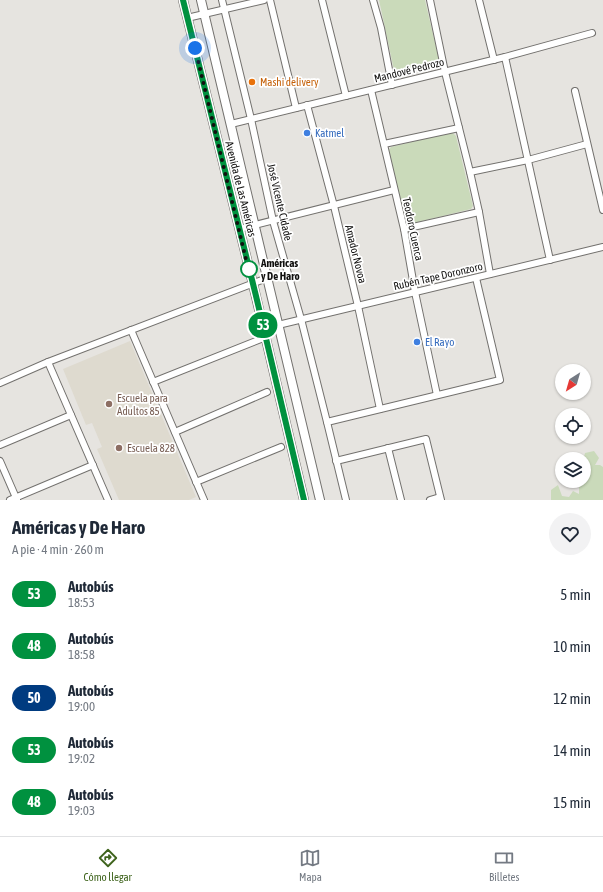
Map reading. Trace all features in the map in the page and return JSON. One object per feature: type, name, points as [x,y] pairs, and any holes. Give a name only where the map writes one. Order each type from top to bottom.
[{"type":"main road","name":"Avenida de Las Américas","points":[[183,0],[266,337],[302,499]]},
{"type":"main road","name":"Avenida de Las Américas","points":[[201,0],[320,500]]},
{"type":"street","name":"José Vicente Cidade","points":[[222,0],[251,119],[273,221],[301,319],[346,500]]},
{"type":"street","points":[[187,18],[264,0]]},
{"type":"street","points":[[270,0],[296,108]]},
{"type":"street","points":[[322,0],[346,96]]},
{"type":"street","points":[[373,0],[381,28],[392,85]]},
{"type":"street","points":[[430,0],[445,72],[479,212],[490,274]]},
{"type":"street","points":[[479,0],[494,60]]},
{"type":"street","name":"Mandové Pedrozo","points":[[230,124],[494,60],[592,33]]},
{"type":"street","points":[[505,57],[550,260]]},
{"type":"street","name":"Teodoro Cuenca","points":[[371,90],[404,229],[415,292],[437,396]]},
{"type":"street","points":[[575,91],[603,210]]},
{"type":"street","name":"Amador Novoa","points":[[307,106],[334,206],[358,306],[380,409]]},
{"type":"street","points":[[384,144],[459,128]]},
{"type":"street","points":[[470,172],[528,160],[587,144]]},
{"type":"street","points":[[239,229],[394,190]]},
{"type":"street","points":[[404,229],[479,212]]},
{"type":"street","name":"Rubén Tape Doronzoro","points":[[278,325],[603,247]]},
{"type":"street","points":[[0,382],[48,362],[267,278]]},
{"type":"street","points":[[327,422],[500,380],[476,278]]},
{"type":"street","points":[[131,330],[204,500]]},
{"type":"street","points":[[153,382],[266,337]]},
{"type":"street","points":[[48,362],[108,500]]},
{"type":"street","points":[[175,432],[267,392]]},
{"type":"street","points":[[0,445],[71,414]]},
{"type":"street","points":[[336,461],[426,439],[441,499],[430,500]]},
{"type":"street","points":[[196,482],[281,447]]},
{"type":"street","points":[[388,448],[401,500]]},
{"type":"street","points":[[0,461],[14,499],[93,465]]},
{"type":"shaded area","points":[[130,341],[196,497],[189,500],[119,500],[97,449],[102,447],[92,423],[86,425],[63,369]]},
{"type":"green space","points":[[379,0],[425,0],[440,64],[395,75]]},
{"type":"green space","points":[[452,132],[456,136],[473,206],[471,209],[410,224],[405,220],[388,151],[391,147]]},
{"type":"green space","points":[[594,451],[599,458],[595,465],[600,465],[603,467],[603,500],[551,500],[551,490],[555,487],[559,488],[562,496],[569,497],[573,491],[579,494],[579,488],[591,488],[591,452],[590,452]]},
{"type":"bus line","name":"53","points":[[183,0],[256,296],[304,500]]},
{"type":"place","name":"Mashi delivery","points":[[252,82]]},
{"type":"place","name":"Katmel","points":[[307,133]]},
{"type":"place","name":"Américas y De Haro","points":[[249,269]]},
{"type":"place","name":"El Rayo","points":[[417,342]]},
{"type":"place","name":"Escuela para Adultos 85","points":[[109,404]]},
{"type":"place","name":"Escuela 828","points":[[119,448]]},
{"type":"route","points":[[195,48],[249,272],[249,269]]}]
